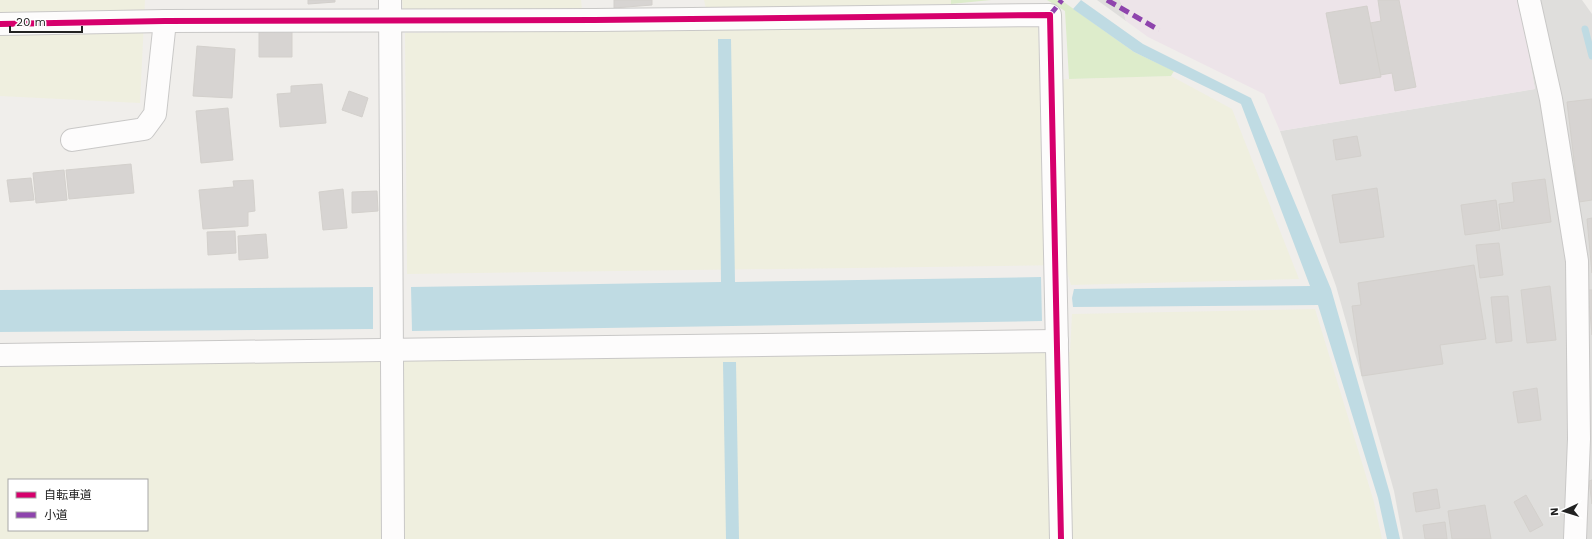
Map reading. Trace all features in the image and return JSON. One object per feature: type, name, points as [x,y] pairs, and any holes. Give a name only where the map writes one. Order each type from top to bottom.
[{"type":"street","points":[[1529,0],[1551,99],[1577,261],[1579,439],[1575,539]]},
{"type":"street","points":[[391,10],[393,539]]},
{"type":"street","points":[[0,24],[165,21],[391,10],[594,20],[1050,15],[1061,539]]},
{"type":"street","points":[[72,140],[144,129],[155,114],[165,21]]},
{"type":"street","points":[[0,355],[1057,341]]},
{"type":"shaded area","points":[[1097,0],[1120,0],[1126,21]]},
{"type":"shaded area","points":[[1120,0],[1519,0],[1535,89],[1280,131],[1264,94],[1148,37],[1126,21]]},
{"type":"shaded area","points":[[1519,0],[1582,0],[1592,14],[1592,539],[1403,539],[1394,491],[1336,286],[1280,131],[1535,89]]},
{"type":"green space","points":[[0,0],[145,0],[140,103],[0,96]]},
{"type":"green space","points":[[402,0],[581,0],[582,9],[403,9]]},
{"type":"green space","points":[[704,0],[951,0],[951,4],[706,9]]},
{"type":"green space","points":[[951,0],[991,0],[951,4]]},
{"type":"green space","points":[[1047,0],[1061,0],[1134,52],[1174,71],[1171,76],[1069,79],[1065,11]]},
{"type":"green space","points":[[1038,24],[1040,80],[1171,76],[1232,109],[1299,279],[1071,285],[1065,265],[407,274],[405,33]]},
{"type":"green space","points":[[1315,309],[1374,502],[1382,539],[0,539],[0,364],[1070,352],[1072,314]]},
{"type":"water","points":[[1081,0],[1143,44],[1251,98],[1331,289],[1390,494],[1400,539],[1387,539],[1378,498],[1318,305],[1073,307],[1072,298],[1074,289],[1310,286],[1241,104],[1134,52],[1073,9]]},
{"type":"water","points":[[718,39],[731,39],[735,282],[1041,277],[1042,321],[412,331],[411,287],[721,282]]},
{"type":"water","points":[[373,287],[373,329],[0,332],[0,290]]},
{"type":"water","points":[[723,362],[736,362],[739,539],[726,539]]},
{"type":"building","points":[[308,0],[335,0],[335,2],[308,4]]},
{"type":"building","points":[[614,0],[652,0],[652,5],[614,8]]},
{"type":"building","points":[[1378,0],[1399,0],[1416,87],[1395,91],[1392,73],[1380,75],[1370,23],[1381,21]]},
{"type":"building","points":[[1367,6],[1381,77],[1340,84],[1326,13]]},
{"type":"building","points":[[292,31],[292,57],[259,57],[259,32]]},
{"type":"building","points":[[197,46],[235,49],[232,98],[193,96]]},
{"type":"building","points":[[322,84],[326,123],[280,127],[277,94],[291,93],[291,86]]},
{"type":"building","points":[[349,91],[368,98],[362,117],[342,110]]},
{"type":"building","points":[[1592,99],[1592,200],[1579,202],[1567,102]]},
{"type":"building","points":[[228,108],[233,160],[201,163],[196,111]]},
{"type":"building","points":[[1357,136],[1361,156],[1336,160],[1333,140]]},
{"type":"building","points":[[131,164],[134,193],[69,199],[66,170]]},
{"type":"building","points":[[64,170],[67,200],[36,203],[33,173]]},
{"type":"building","points":[[31,178],[34,200],[10,202],[7,180]]},
{"type":"building","points":[[1545,179],[1551,222],[1502,229],[1499,204],[1514,202],[1512,183]]},
{"type":"building","points":[[253,180],[255,211],[248,212],[248,226],[203,229],[199,190],[234,187],[233,181]]},
{"type":"building","points":[[1377,188],[1384,237],[1340,243],[1332,195]]},
{"type":"building","points":[[343,189],[347,228],[323,230],[319,192]]},
{"type":"building","points":[[377,191],[378,211],[352,213],[352,192]]},
{"type":"building","points":[[1496,200],[1500,230],[1465,235],[1461,205]]},
{"type":"building","points":[[1592,218],[1592,273],[1587,219]]},
{"type":"building","points":[[235,231],[236,253],[208,255],[207,232]]},
{"type":"building","points":[[266,234],[268,258],[239,260],[238,236]]},
{"type":"building","points":[[1499,243],[1503,275],[1480,278],[1476,245]]},
{"type":"building","points":[[1474,265],[1486,339],[1440,345],[1443,364],[1362,376],[1352,306],[1361,305],[1358,283]]},
{"type":"building","points":[[1550,286],[1556,340],[1527,343],[1521,290]]},
{"type":"building","points":[[1588,290],[1592,290],[1592,335]]},
{"type":"building","points":[[1508,296],[1512,341],[1496,343],[1491,297]]},
{"type":"building","points":[[1537,388],[1541,420],[1518,423],[1513,392]]},
{"type":"building","points":[[1592,480],[1592,504],[1589,481]]},
{"type":"building","points":[[1437,489],[1440,508],[1416,512],[1413,493]]},
{"type":"building","points":[[1526,495],[1543,525],[1530,532],[1514,502]]},
{"type":"building","points":[[1485,505],[1491,539],[1452,539],[1448,511]]},
{"type":"building","points":[[1445,522],[1447,539],[1425,539],[1423,525]]},
{"type":"waterway","points":[[1585,29],[1592,56]]},
{"type":"marked path","points":[[1050,15],[1062,0]]},
{"type":"marked path","points":[[1107,0],[1159,30]]},
{"type":"cycle path","points":[[0,24],[165,21],[594,20],[1050,15],[1061,539]]}]
